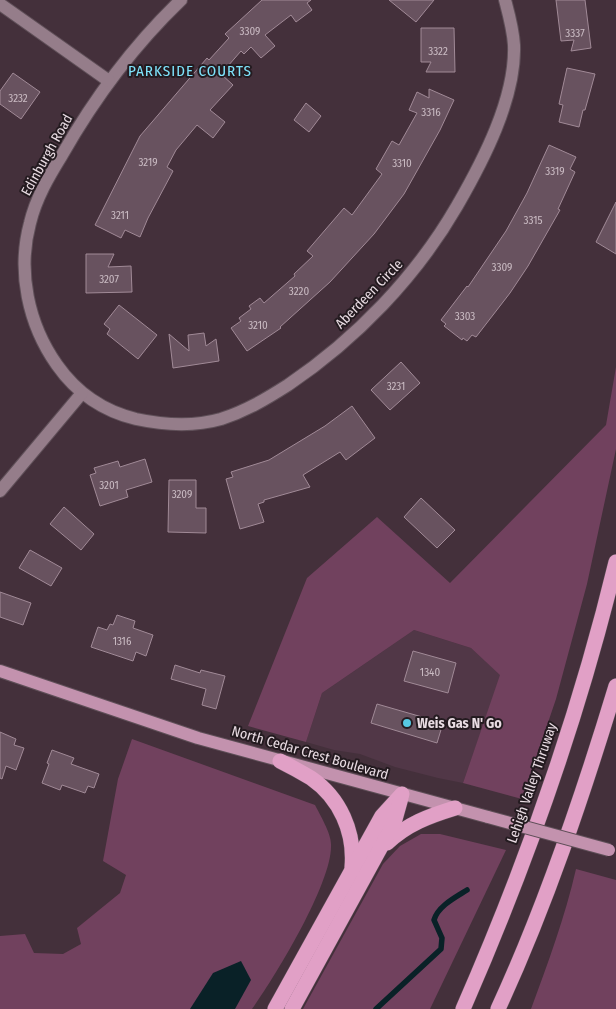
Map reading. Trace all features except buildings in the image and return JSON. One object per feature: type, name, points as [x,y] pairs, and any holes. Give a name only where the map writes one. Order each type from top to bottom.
[{"type":"highway","name":"Lehigh Valley Thruway","points":[[463,1009],[512,892],[556,766],[597,636],[616,562]]},
{"type":"highway","points":[[503,1009],[565,841],[616,686]]},
{"type":"highway","points":[[280,760],[312,779],[340,809],[346,820],[353,844],[352,869]]},
{"type":"highway","points":[[292,1009],[394,823],[402,794]]},
{"type":"highway","points":[[275,1009],[382,816],[402,794]]},
{"type":"highway","points":[[377,853],[410,825],[455,808]]},
{"type":"highway","points":[[498,1009],[518,966]]},
{"type":"main road","name":"North Cedar Crest Boulevard","points":[[0,671],[198,738],[612,851]]},
{"type":"street","name":"Edinburgh Road","points":[[82,394],[65,377],[48,353],[35,327],[27,298],[24,275],[30,223],[37,200],[74,133],[109,82],[138,45],[181,0]]},
{"type":"street","name":"Aberdeen Circle","points":[[82,394],[100,405],[126,416],[153,423],[182,424],[219,420],[260,403],[309,370],[354,334],[387,299],[431,246],[468,187],[489,143],[507,97],[513,71],[514,45],[511,18],[505,0]]},
{"type":"street","points":[[0,4],[109,82]]},
{"type":"street","points":[[0,491],[82,394]]},
{"type":"shaded area","points":[[616,367],[616,449],[587,584],[556,699],[522,799],[463,783],[500,675],[471,648],[414,630],[322,693],[306,742],[248,726],[307,578],[377,517],[450,583],[606,425]]},
{"type":"shaded area","points":[[414,630],[471,648],[501,675],[463,783],[395,767],[360,754],[334,750],[306,742],[322,693]]},
{"type":"shaded area","points":[[132,739],[315,805],[327,829],[331,844],[329,861],[323,881],[301,929],[252,1009],[0,1009],[0,936],[25,934],[34,953],[63,954],[81,944],[77,928],[120,893],[126,875],[103,861],[118,779]]},
{"type":"shaded area","points":[[421,834],[440,834],[506,850],[430,1009],[303,1009],[383,864],[400,846]]},
{"type":"shaded area","points":[[576,869],[616,880],[616,1009],[531,1009],[550,957]]},
{"type":"water","points":[[241,961],[251,980],[235,1009],[190,1009],[213,973]]},
{"type":"waterway","points":[[376,1009],[441,949],[442,938],[434,920],[436,915],[448,902],[467,890]]},
{"type":"place","name":"Weis Gas N' Go","points":[[407,723]]},
{"type":"district","name":"PARKSIDE COURTS","points":[[190,71]]}]
